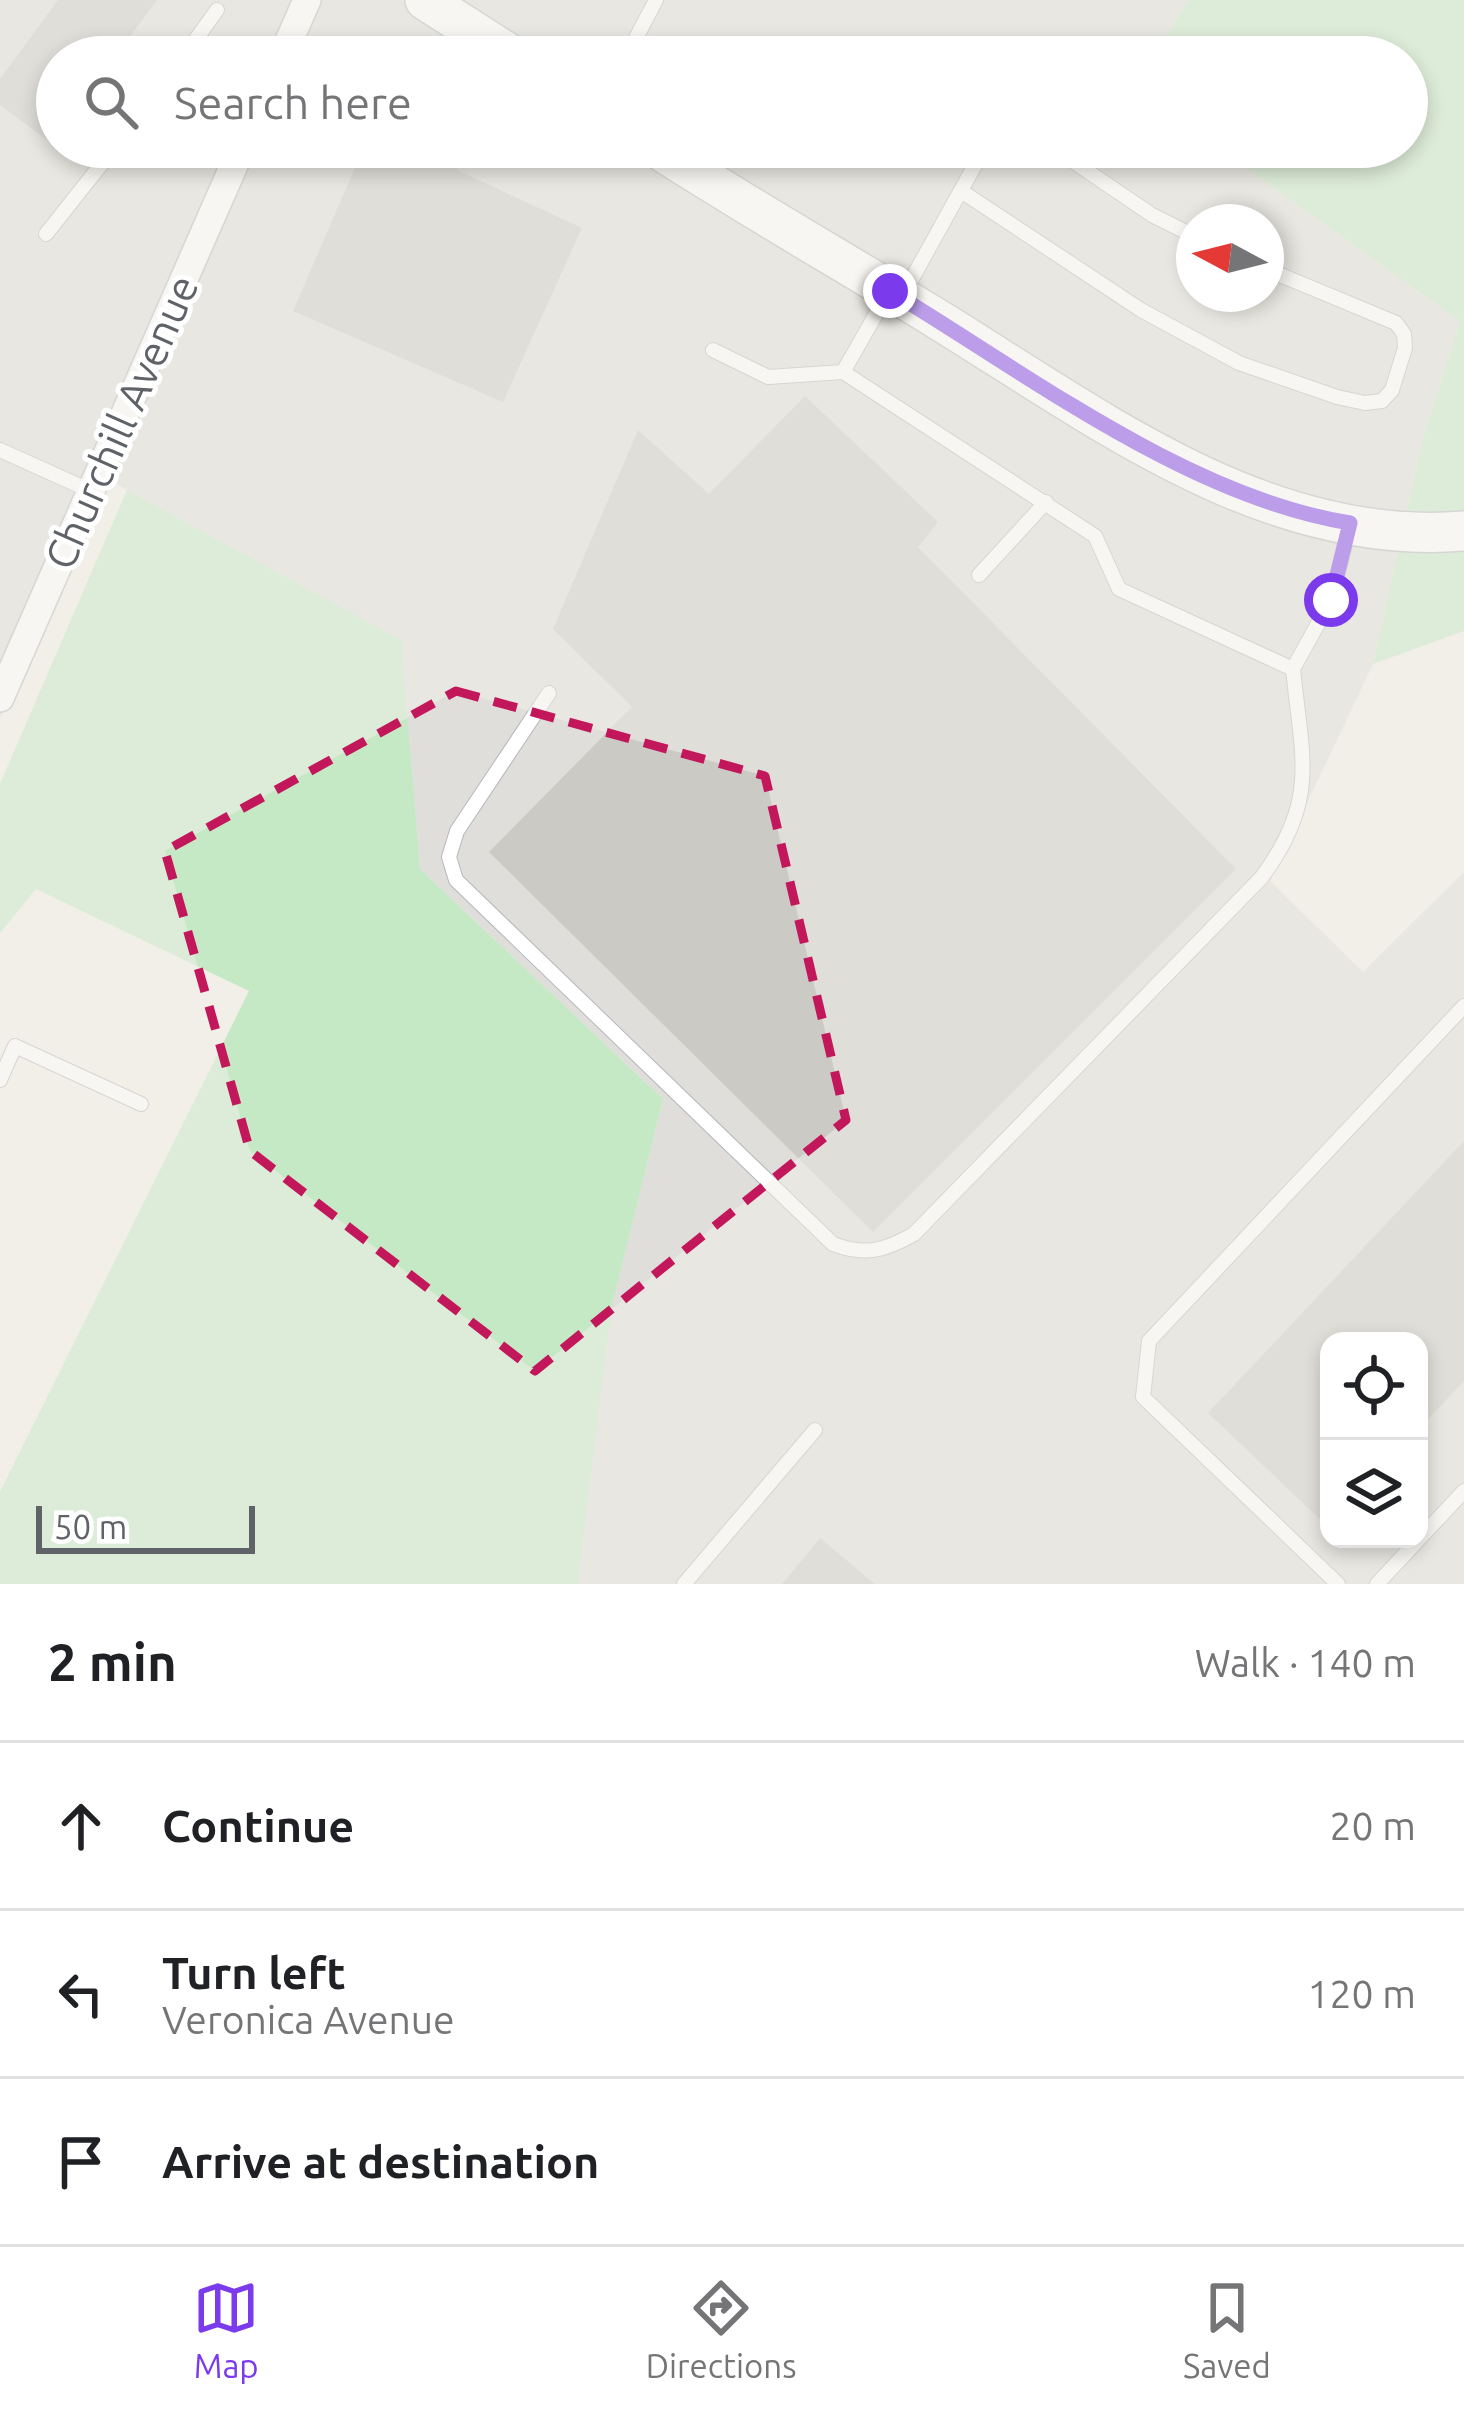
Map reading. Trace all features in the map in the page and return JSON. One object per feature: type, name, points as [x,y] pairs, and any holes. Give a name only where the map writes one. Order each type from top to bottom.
[{"type":"street","points":[[291,36],[307,0]]},
{"type":"street","points":[[424,0],[481,36]]},
{"type":"street","name":"Churchill Avenue","points":[[0,698],[233,168]]},
{"type":"street","points":[[689,168],[1161,457],[1256,499],[1350,523],[1464,531]]},
{"type":"lane","points":[[637,36],[656,0]]},
{"type":"lane","points":[[199,36],[217,10]]},
{"type":"lane","points":[[46,234],[98,168]]},
{"type":"lane","points":[[843,372],[974,168]]},
{"type":"lane","points":[[1083,168],[1176,227]]},
{"type":"lane","points":[[961,191],[1141,310],[1239,364],[1337,397],[1365,404],[1382,401],[1392,390],[1405,348],[1404,334],[1396,323],[1284,276]]},
{"type":"lane","points":[[713,350],[768,377],[843,372],[1095,536],[1119,589],[1293,669]]},
{"type":"lane","points":[[0,450],[91,491]]},
{"type":"lane","points":[[979,575],[1046,502]]},
{"type":"lane","points":[[549,693],[457,831],[449,857],[456,880],[833,1244],[860,1254],[889,1248],[914,1234],[1262,877],[1285,845],[1299,811],[1304,769],[1293,669],[1331,600],[1350,523]]},
{"type":"lane","points":[[1338,1584],[1143,1397],[1149,1341],[1464,1006]]},
{"type":"lane","points":[[0,1080],[15,1046],[141,1104]]},
{"type":"lane","points":[[684,1584],[814,1430]]},
{"type":"lane","points":[[1428,1529],[1464,1491]]},
{"type":"lane","points":[[1376,1584],[1410,1548]]},
{"type":"highlighted area","points":[[456,691],[765,776],[846,1120],[535,1371],[250,1151],[165,851]]},
{"type":"shaded area","points":[[0,0],[1189,0],[1166,36],[36,36],[36,168],[1246,168],[1460,321],[1423,438],[1373,664],[1270,881],[1363,972],[1464,872],[1464,1584],[578,1584],[612,1304],[663,1099],[420,869],[400,640],[100,475],[51,609],[0,718]]},
{"type":"green space","points":[[1189,0],[1464,0],[1464,631],[1373,664],[1423,438],[1460,321],[1246,168],[1428,168],[1428,36],[1166,36]]},
{"type":"green space","points":[[127,490],[401,640],[420,869],[663,1099],[612,1305],[578,1584],[0,1584],[0,1492],[249,991],[36,889],[0,933],[0,784]]},
{"type":"building","points":[[58,0],[157,0],[130,36],[36,36],[36,132],[0,105],[0,79]]},
{"type":"building","points":[[355,168],[458,168],[582,228],[503,402],[293,311]]},
{"type":"building","points":[[805,396],[938,522],[918,547],[1236,869],[873,1232],[489,852],[632,707],[553,629],[638,430],[709,494]]},
{"type":"building","points":[[1464,1141],[1464,1381],[1428,1419],[1428,1332],[1320,1332],[1320,1519],[1208,1413]]},
{"type":"building","points":[[820,1538],[875,1584],[782,1584]]},
{"type":"route","points":[[890,291],[1161,457],[1256,499],[1350,523],[1331,600]]}]
